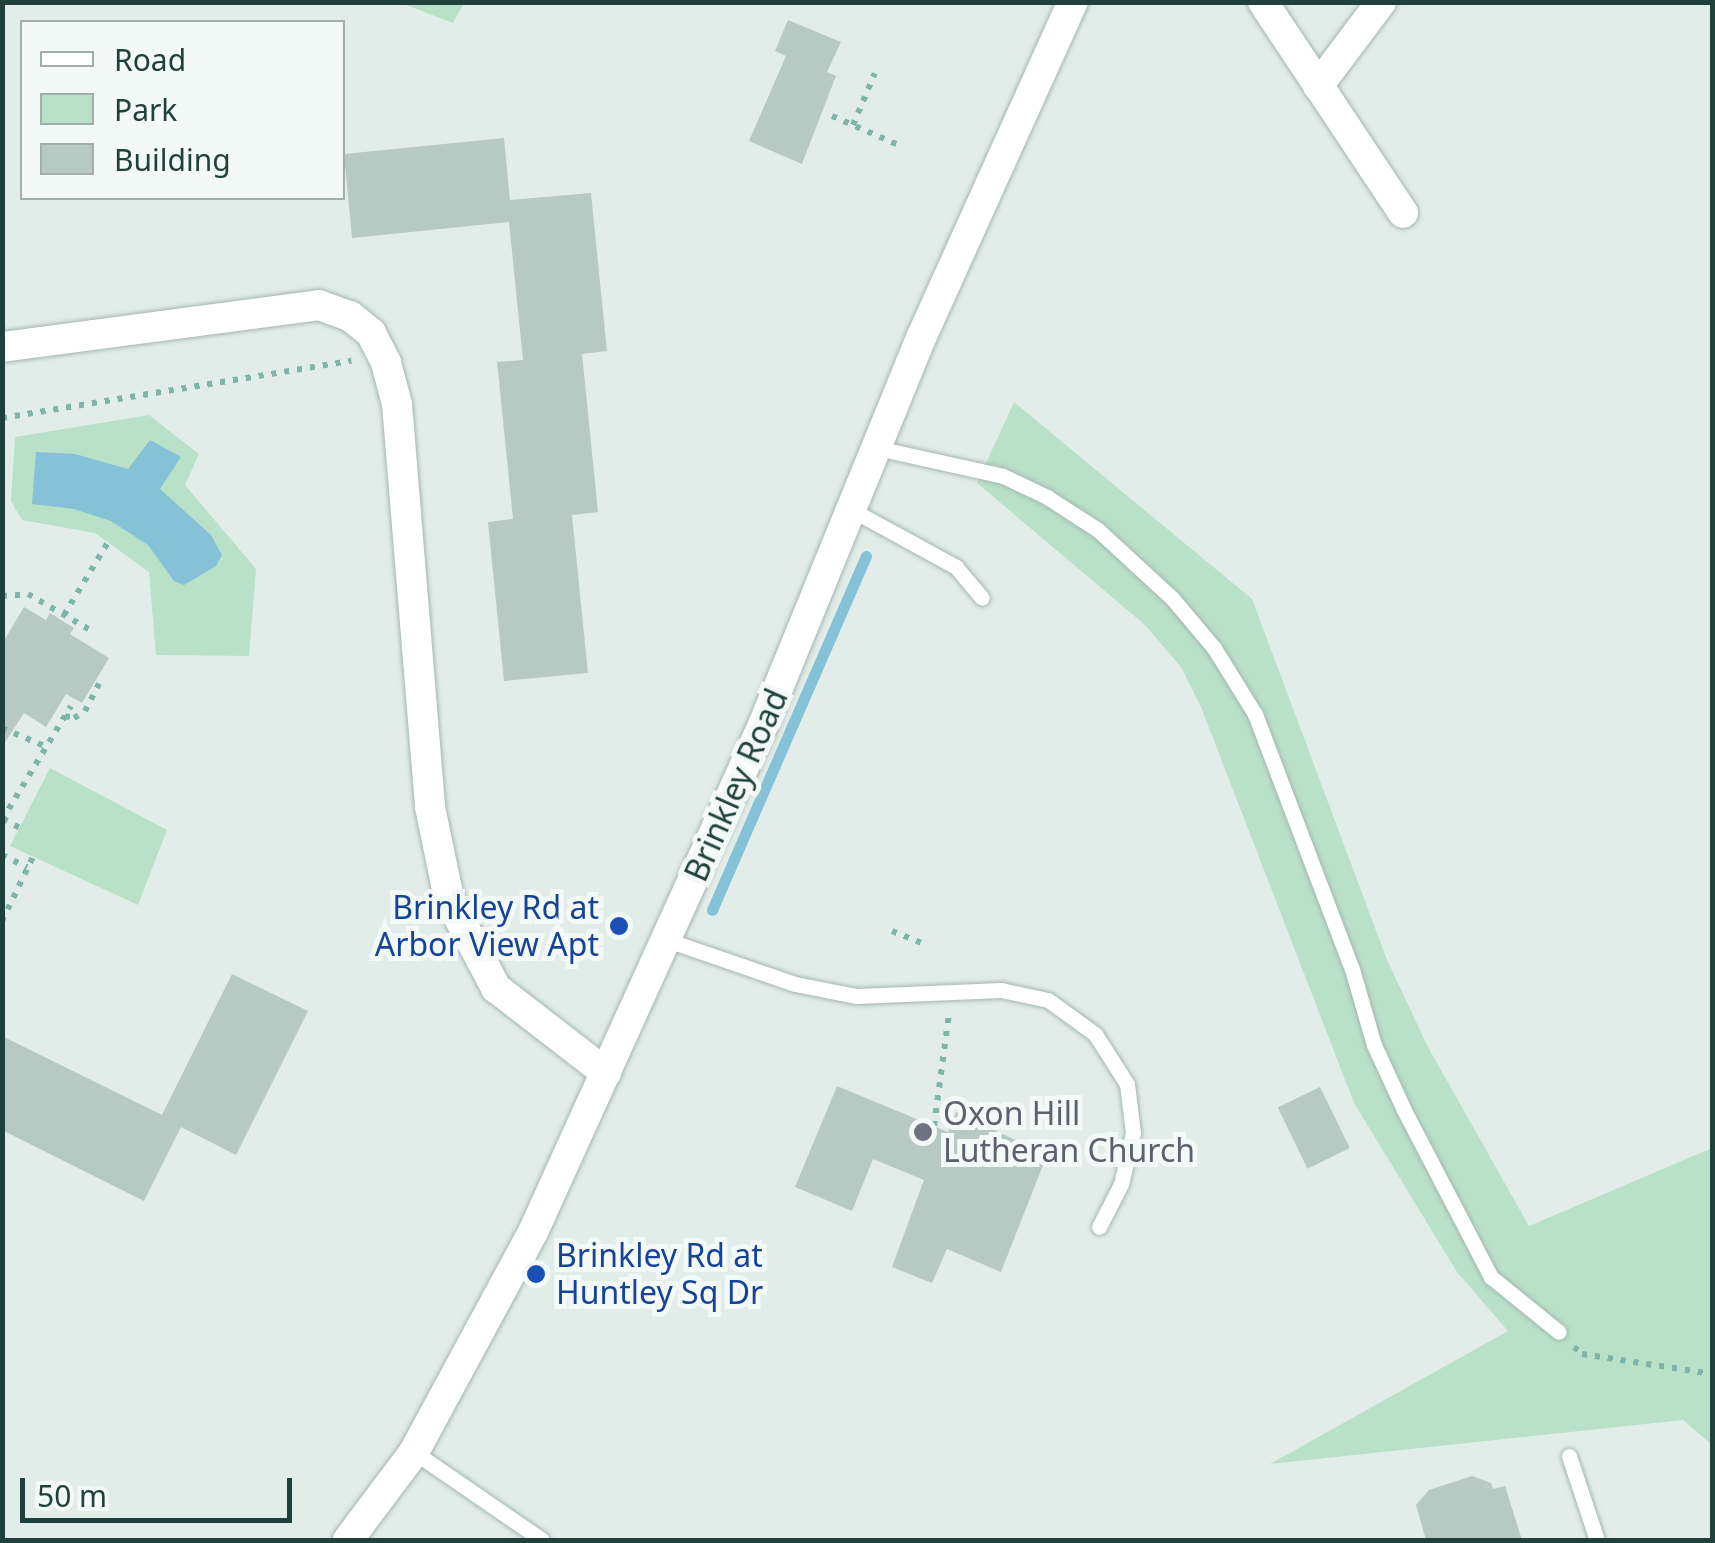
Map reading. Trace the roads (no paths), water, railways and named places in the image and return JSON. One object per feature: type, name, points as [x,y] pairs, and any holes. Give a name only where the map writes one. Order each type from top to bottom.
[{"type":"main road","name":"Brinkley Road","points":[[348,1540],[414,1452],[533,1232],[667,940],[1013,128],[1074,2]]},
{"type":"main road","points":[[1263,2],[1402,213]]},
{"type":"main road","points":[[1318,86],[1381,2]]},
{"type":"main road","points":[[2,347],[319,306],[350,316],[371,334],[382,354],[397,404],[430,807],[449,899],[496,988],[606,1073]]},
{"type":"lane","points":[[877,448],[1003,476],[1047,497],[1098,530],[1148,575],[1214,648],[1255,714],[1352,968],[1374,1045],[1437,1176],[1490,1277],[1559,1332]]},
{"type":"lane","points":[[852,510],[956,568],[982,598]]},
{"type":"lane","points":[[667,940],[795,984],[856,996],[1001,990],[1048,1000],[1095,1034],[1127,1084],[1133,1133],[1120,1184],[1100,1227]]},
{"type":"lane","points":[[414,1452],[542,1540]]},
{"type":"lane","points":[[1569,1456],[1596,1540]]},
{"type":"water","points":[[150,440],[181,457],[160,489],[211,535],[222,555],[216,566],[184,585],[174,581],[148,545],[111,521],[74,509],[32,504],[36,452],[75,454],[128,469]]},
{"type":"waterway","points":[[712,910],[866,556]]},
{"type":"place","name":"Brinkley Rd at Arbor View Apt","points":[[619,926]]},
{"type":"place","name":"Oxon Hill Lutheran Church","points":[[923,1132]]},
{"type":"place","name":"Brinkley Rd at Huntley Sq Dr","points":[[536,1274]]}]
